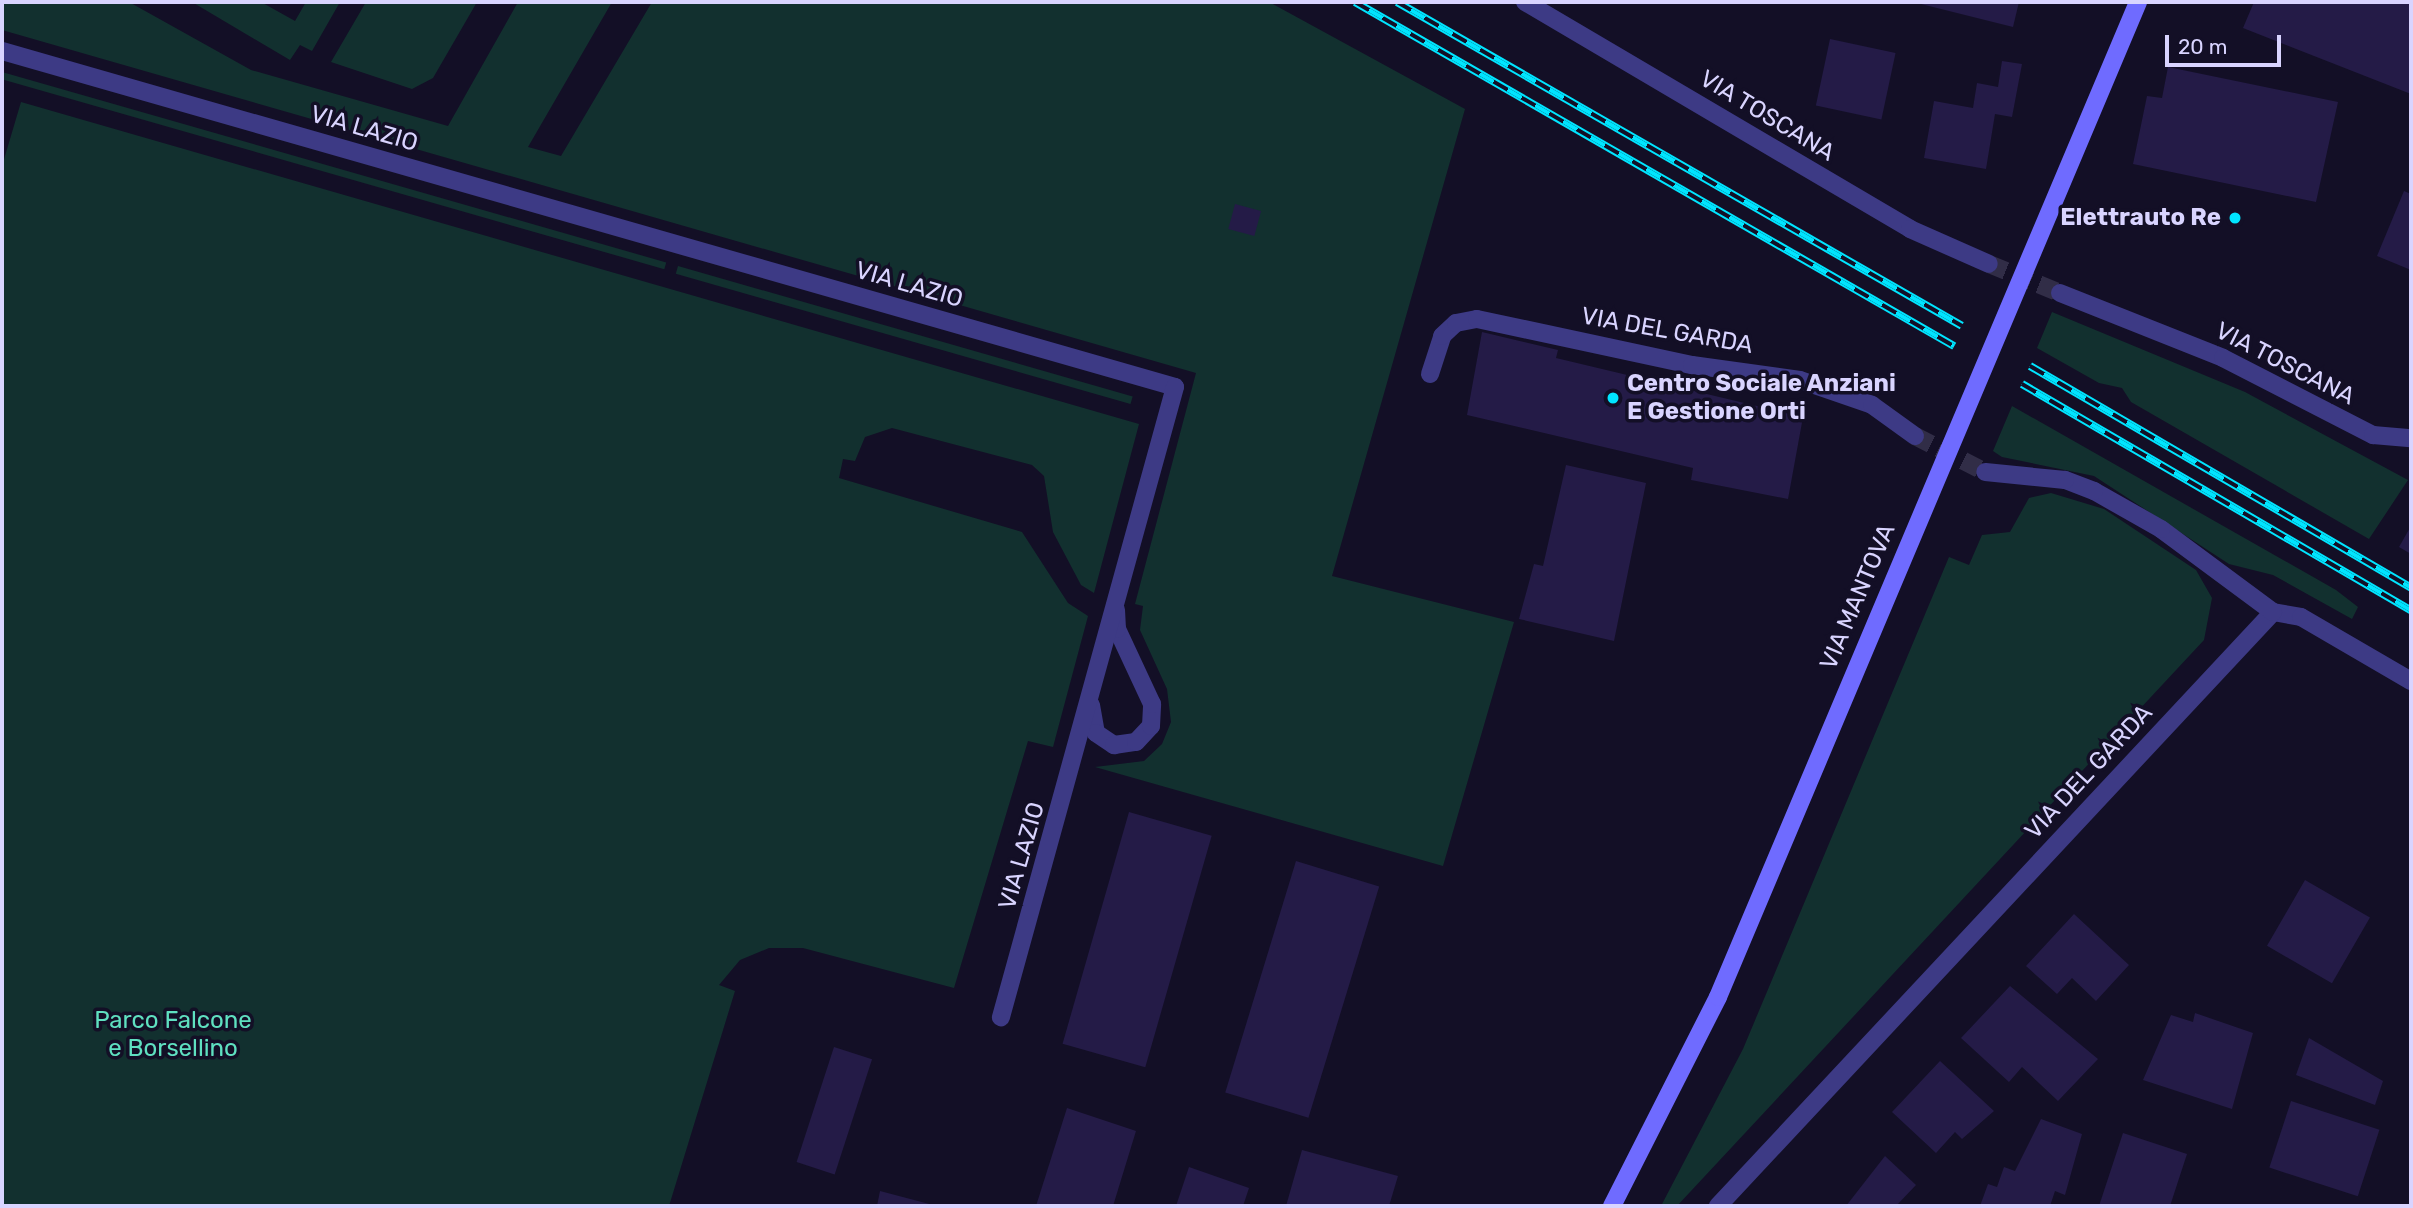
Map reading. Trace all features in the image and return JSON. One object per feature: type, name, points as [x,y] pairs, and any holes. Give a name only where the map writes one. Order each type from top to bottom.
[{"type":"main road","name":"VIA MANTOVA","points":[[1612,1206],[1707,1021],[2138,2]]},
{"type":"street","name":"VIA TOSCANA","points":[[1525,2],[1910,229],[1989,264]]},
{"type":"street","name":"VIA LAZIO","points":[[2,51],[1175,387],[1091,705],[1001,1017]]},
{"type":"street","name":"VIA TOSCANA","points":[[2060,293],[2223,358],[2373,435],[2411,438]]},
{"type":"street","name":"VIA DEL GARDA","points":[[1430,374],[1442,336],[1456,323],[1477,320],[1811,382],[1872,405],[1915,436]]},
{"type":"street","points":[[1984,472],[2065,480],[2094,491],[2161,529],[2273,612],[2301,618],[2411,681]]},
{"type":"street","points":[[1091,705],[1096,733],[1114,745],[1136,742],[1151,726],[1152,705],[1117,629],[1116,610]]},
{"type":"street","name":"VIA DEL GARDA","points":[[1718,1206],[2273,612]]},
{"type":"green space","points":[[2,2],[129,2],[251,70],[448,126],[518,2],[612,2],[528,147],[561,156],[652,2],[1269,2],[1465,109],[1332,576],[1514,622],[1443,866],[1095,767],[1144,761],[1162,744],[1171,722],[1167,689],[1140,630],[1143,606],[1135,604],[1196,373],[2,30]]},
{"type":"green space","points":[[192,2],[261,2],[295,21],[306,2],[340,2],[312,51],[300,45],[290,60]]},
{"type":"green space","points":[[366,2],[477,2],[433,78],[412,89],[331,62]]},
{"type":"green space","points":[[2,72],[666,262],[664,269],[2,79]]},
{"type":"green space","name":"Parco Falcone e Borsellino","points":[[21,102],[1139,424],[1094,593],[1081,585],[1053,532],[1044,476],[1032,465],[892,428],[865,437],[855,461],[843,459],[839,478],[1022,532],[1068,603],[1088,616],[1053,747],[1028,741],[954,988],[803,948],[769,948],[740,960],[719,985],[735,991],[669,1206],[2,1206],[2,166]]},
{"type":"green space","points":[[678,266],[1133,396],[1130,404],[676,274]]},
{"type":"green space","points":[[2052,312],[2245,392],[2408,480],[2369,539],[2131,402],[2122,388],[2099,383],[2037,348]]},
{"type":"green space","points":[[2012,406],[2336,590],[2358,607],[2352,619],[2273,575],[2229,564],[2094,476],[2002,457],[1993,451]]},
{"type":"green space","points":[[2051,493],[2104,509],[2196,570],[2212,598],[2204,640],[1677,1206],[1661,1206],[1743,1049],[1949,557],[1969,565],[1982,535],[2010,532],[2029,498]]},
{"type":"building","points":[[1913,2],[2019,2],[2013,27]]},
{"type":"building","points":[[2254,2],[2411,2],[2411,94],[2243,28]]},
{"type":"building","points":[[1830,39],[1896,53],[1881,119],[1816,106]]},
{"type":"building","points":[[2002,61],[2022,64],[2012,117],[1995,114],[1986,169],[1924,158],[1934,101],[1973,108],[1977,83],[1998,87]]},
{"type":"building","points":[[2168,67],[2338,102],[2316,202],[2133,164],[2147,96],[2162,98]]},
{"type":"building","points":[[2404,191],[2411,194],[2411,270],[2377,256]]},
{"type":"building","points":[[1235,204],[1261,211],[1254,236],[1228,229]]},
{"type":"building","points":[[1482,332],[1558,350],[1556,358],[1803,417],[1788,499],[1691,480],[1693,468],[1467,415]]},
{"type":"building","points":[[1566,465],[1646,483],[1614,641],[1519,619],[1534,564],[1543,566]]},
{"type":"building","points":[[2411,526],[2411,554],[2399,547]]},
{"type":"building","points":[[1129,812],[1212,836],[1145,1067],[1063,1044]]},
{"type":"building","points":[[1296,861],[1379,886],[1308,1118],[1225,1092]]},
{"type":"building","points":[[2305,880],[2370,918],[2332,983],[2267,946]]},
{"type":"building","points":[[2074,914],[2129,965],[2096,1001],[2072,978],[2057,994],[2026,966]]},
{"type":"building","points":[[2010,986],[2098,1059],[2058,1101],[2022,1067],[2009,1082],[1961,1038]]},
{"type":"building","points":[[2195,1013],[2253,1033],[2232,1109],[2143,1080],[2171,1015],[2193,1022]]},
{"type":"building","points":[[2309,1038],[2383,1081],[2375,1105],[2296,1075]]},
{"type":"building","points":[[834,1047],[872,1059],[835,1174],[797,1162]]},
{"type":"building","points":[[1940,1061],[1994,1111],[1962,1139],[1955,1132],[1936,1153],[1892,1112]]},
{"type":"building","points":[[2291,1101],[2379,1130],[2358,1196],[2269,1168]]},
{"type":"building","points":[[1067,1108],[1136,1131],[1113,1206],[1036,1206]]},
{"type":"building","points":[[2041,1119],[2082,1134],[2065,1195],[2055,1191],[2050,1206],[1980,1206],[1988,1184],[1997,1187],[2004,1167],[2015,1171]]},
{"type":"building","points":[[2123,1133],[2187,1154],[2170,1206],[2099,1206]]},
{"type":"building","points":[[1302,1150],[1398,1176],[1389,1206],[1286,1206]]},
{"type":"building","points":[[1885,1156],[1916,1185],[1896,1206],[1846,1206]]},
{"type":"building","points":[[1189,1167],[1249,1188],[1243,1206],[1176,1206]]},
{"type":"building","points":[[880,1191],[933,1205],[933,1206],[877,1206]]},
{"type":"tunnel","points":[[1989,264],[2060,293]]},
{"type":"tunnel","points":[[1915,436],[1985,472]]},
{"type":"railway","points":[[1355,2],[1954,346]]},
{"type":"railway","points":[[1397,2],[1962,326]]},
{"type":"railway","points":[[2030,366],[2411,588]]},
{"type":"railway","points":[[2022,384],[2411,610]]},
{"type":"place","name":"Elettrauto Re","points":[[2235,218]]},
{"type":"place","name":"Centro Sociale Anziani E Gestione Orti","points":[[1613,398]]}]
